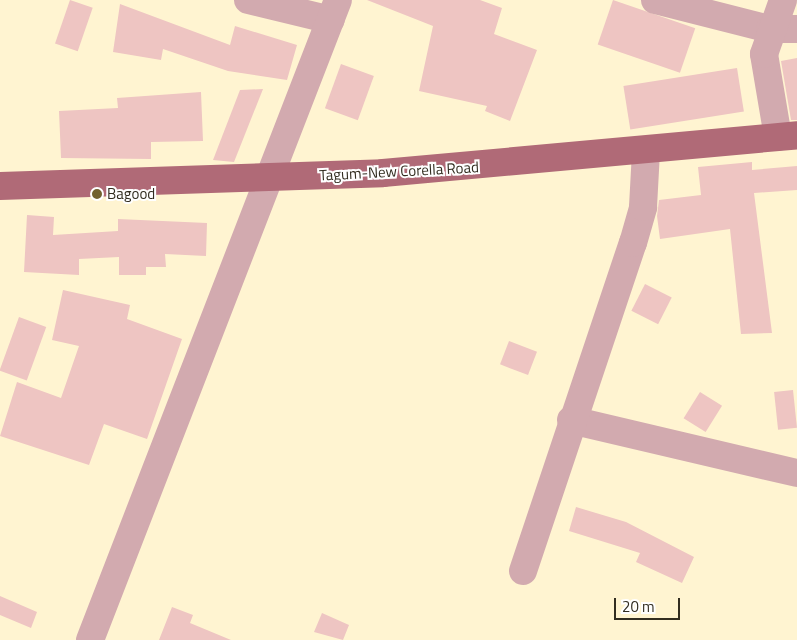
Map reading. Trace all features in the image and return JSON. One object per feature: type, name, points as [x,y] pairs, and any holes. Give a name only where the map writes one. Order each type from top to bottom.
[{"type":"main road","name":"Tagum-New Corella Road","points":[[0,186],[272,178],[646,152],[787,136]]},
{"type":"street","points":[[90,640],[272,178],[334,10],[248,0]]},
{"type":"street","points":[[655,0],[770,29],[797,29]]},
{"type":"street","points":[[783,0],[770,29],[764,54],[787,136]]},
{"type":"street","points":[[523,571],[571,420],[643,207],[646,152]]},
{"type":"street","points":[[571,420],[797,473]]},
{"type":"building","points":[[70,0],[93,8],[78,51],[55,43]]},
{"type":"building","points":[[367,0],[480,0],[502,8],[494,34],[537,50],[510,121],[485,111],[487,106],[419,91],[433,26]]},
{"type":"building","points":[[613,0],[695,28],[680,73],[598,44]]},
{"type":"building","points":[[120,4],[230,45],[235,26],[297,45],[287,80],[228,71],[163,49],[161,60],[113,52]]},
{"type":"building","points":[[797,58],[797,120],[791,120],[781,61]]},
{"type":"building","points":[[341,64],[374,76],[358,120],[325,108]]},
{"type":"building","points":[[737,68],[744,111],[630,129],[623,86]]},
{"type":"building","points":[[263,89],[234,162],[213,160],[240,90]]},
{"type":"building","points":[[201,92],[203,141],[151,142],[151,159],[61,158],[59,111],[118,108],[117,98]]},
{"type":"building","points":[[752,162],[752,170],[797,166],[797,190],[754,193],[772,333],[741,334],[730,229],[660,239],[657,216],[659,200],[701,195],[698,167]]},
{"type":"building","points":[[27,215],[54,217],[53,235],[118,231],[118,219],[207,223],[206,256],[165,254],[166,267],[146,267],[146,275],[119,275],[119,257],[79,259],[79,275],[24,272]]},
{"type":"building","points":[[645,284],[672,298],[658,324],[631,311]]},
{"type":"building","points":[[63,290],[130,305],[127,319],[182,339],[147,439],[104,424],[89,465],[0,436],[17,382],[61,398],[79,346],[52,340]]},
{"type":"building","points":[[19,317],[46,327],[27,380],[0,371]]},
{"type":"building","points":[[509,341],[537,352],[528,375],[500,364]]},
{"type":"building","points":[[793,390],[797,428],[778,430],[774,392]]},
{"type":"building","points":[[700,392],[722,406],[706,432],[684,418]]},
{"type":"building","points":[[576,507],[626,522],[694,557],[682,583],[636,562],[640,553],[569,531]]},
{"type":"building","points":[[0,596],[37,612],[31,628],[0,615]]},
{"type":"building","points":[[172,607],[193,615],[190,623],[231,640],[159,640]]},
{"type":"building","points":[[322,613],[349,625],[343,640],[314,632]]},
{"type":"place","name":"Bagood","points":[[97,194]]}]
